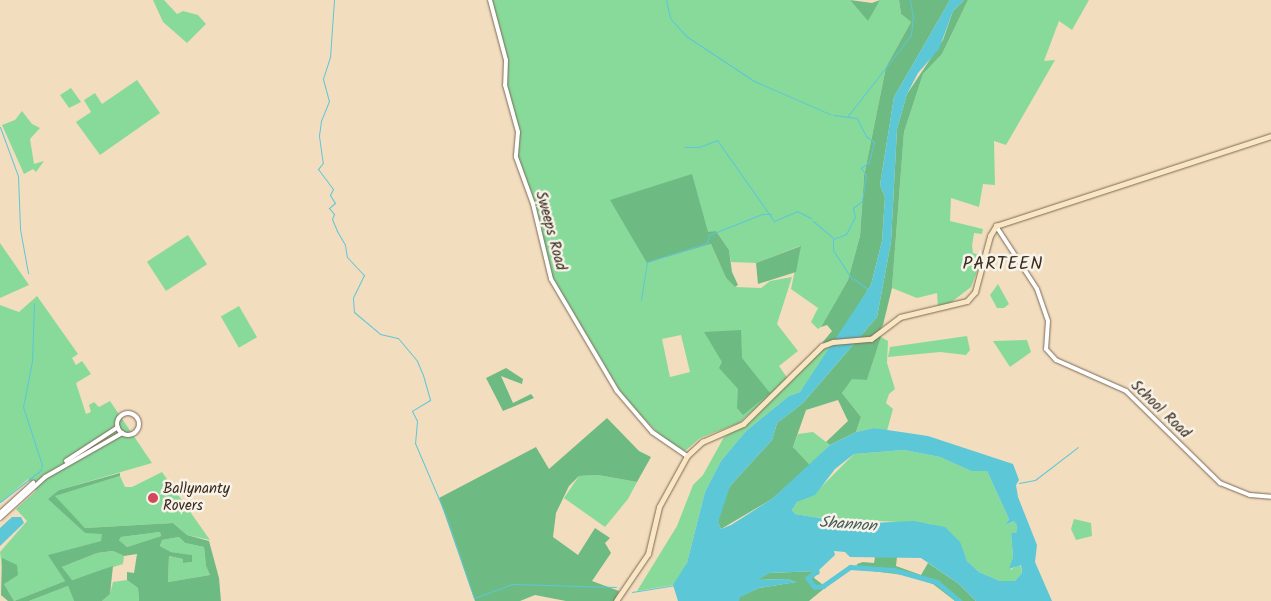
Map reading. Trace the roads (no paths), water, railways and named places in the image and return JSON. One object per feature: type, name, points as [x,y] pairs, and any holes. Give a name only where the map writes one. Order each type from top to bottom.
[{"type":"main road","points":[[616,601],[648,554],[659,507],[687,456],[702,442],[743,424],[827,343],[868,340],[900,317],[949,307],[972,297],[990,236],[996,226],[1271,136]]},
{"type":"street","name":"Sweeps Road","points":[[490,0],[506,60],[505,85],[518,132],[516,157],[533,204],[551,279],[627,404],[652,432],[687,456]]},
{"type":"street","name":"School Road","points":[[996,226],[1037,289],[1048,321],[1046,349],[1056,360],[1126,391],[1220,483],[1250,495],[1271,497]]},
{"type":"street","points":[[0,518],[45,476],[122,433],[130,434],[136,431],[139,423],[136,416],[123,414],[118,420],[118,427],[122,433]]},
{"type":"street","points":[[0,514],[36,480],[118,427]]},
{"type":"water","name":"Shannon","points":[[950,0],[964,0],[953,11],[939,49],[918,73],[907,94],[897,129],[891,242],[877,317],[803,403],[777,423],[772,440],[730,486],[718,523],[721,529],[731,525],[772,499],[830,445],[856,432],[874,428],[928,436],[1013,464],[1019,480],[1016,485],[1018,497],[1037,545],[1035,562],[1052,601],[976,601],[959,584],[921,558],[850,557],[845,552],[834,551],[835,555],[818,571],[769,573],[758,580],[787,579],[797,582],[759,588],[740,597],[739,601],[678,601],[673,585],[687,563],[705,492],[721,461],[746,431],[789,396],[800,392],[871,285],[882,241],[885,197],[880,185],[894,97]],"holes":[[[904,450],[940,457],[971,471],[987,471],[1009,519],[1006,525],[1014,521],[1017,526],[1016,533],[1011,533],[1013,557],[1009,569],[1021,565],[1022,573],[1015,581],[1000,581],[979,572],[967,561],[960,542],[945,527],[914,521],[872,523],[813,517],[795,514],[792,510],[797,502],[815,495],[835,469],[854,454]]]},
{"type":"water","points":[[12,517],[21,517],[24,523],[0,546],[0,528]]},
{"type":"waterway","points":[[334,0],[330,57],[323,79],[329,101],[321,121],[319,136],[323,163],[318,169],[333,189],[330,195],[335,203],[329,208],[334,214],[332,219],[345,245],[347,257],[364,275],[353,298],[354,312],[380,334],[398,338],[417,361],[423,375],[430,400],[412,411],[417,421],[415,443],[447,518],[474,598],[512,584],[616,587]]},
{"type":"waterway","points":[[666,0],[670,18],[686,36],[754,81],[830,114]]},
{"type":"waterway","points":[[847,117],[911,35],[913,17],[910,0]]},
{"type":"waterway","points":[[833,115],[857,118],[866,136],[874,142],[869,162],[861,168],[866,175],[862,201],[853,208],[855,217],[846,234],[833,239]]},
{"type":"waterway","points":[[0,127],[18,176],[20,229],[28,273]]},
{"type":"waterway","points":[[684,147],[699,147],[717,140],[774,221],[797,211],[811,218]]},
{"type":"waterway","points":[[641,300],[647,262],[707,243],[709,235],[762,214],[771,214]]},
{"type":"waterway","points":[[813,221],[833,238]]},
{"type":"waterway","points":[[833,239],[833,250],[852,279]]},
{"type":"waterway","points":[[854,279],[868,289]]},
{"type":"waterway","points":[[0,502],[41,470],[42,465],[23,407],[32,361],[34,303]]},
{"type":"waterway","points":[[1019,483],[1035,480],[1078,447]]},
{"type":"waterway","points":[[816,565],[817,572],[808,578],[815,587],[823,586],[850,567],[894,570],[937,582],[960,601]]},
{"type":"waterway","points":[[632,592],[675,585]]},
{"type":"place","name":"Ballynanty Rovers","points":[[153,498]]},
{"type":"district","name":"PARTEEN","points":[[1003,265]]}]
